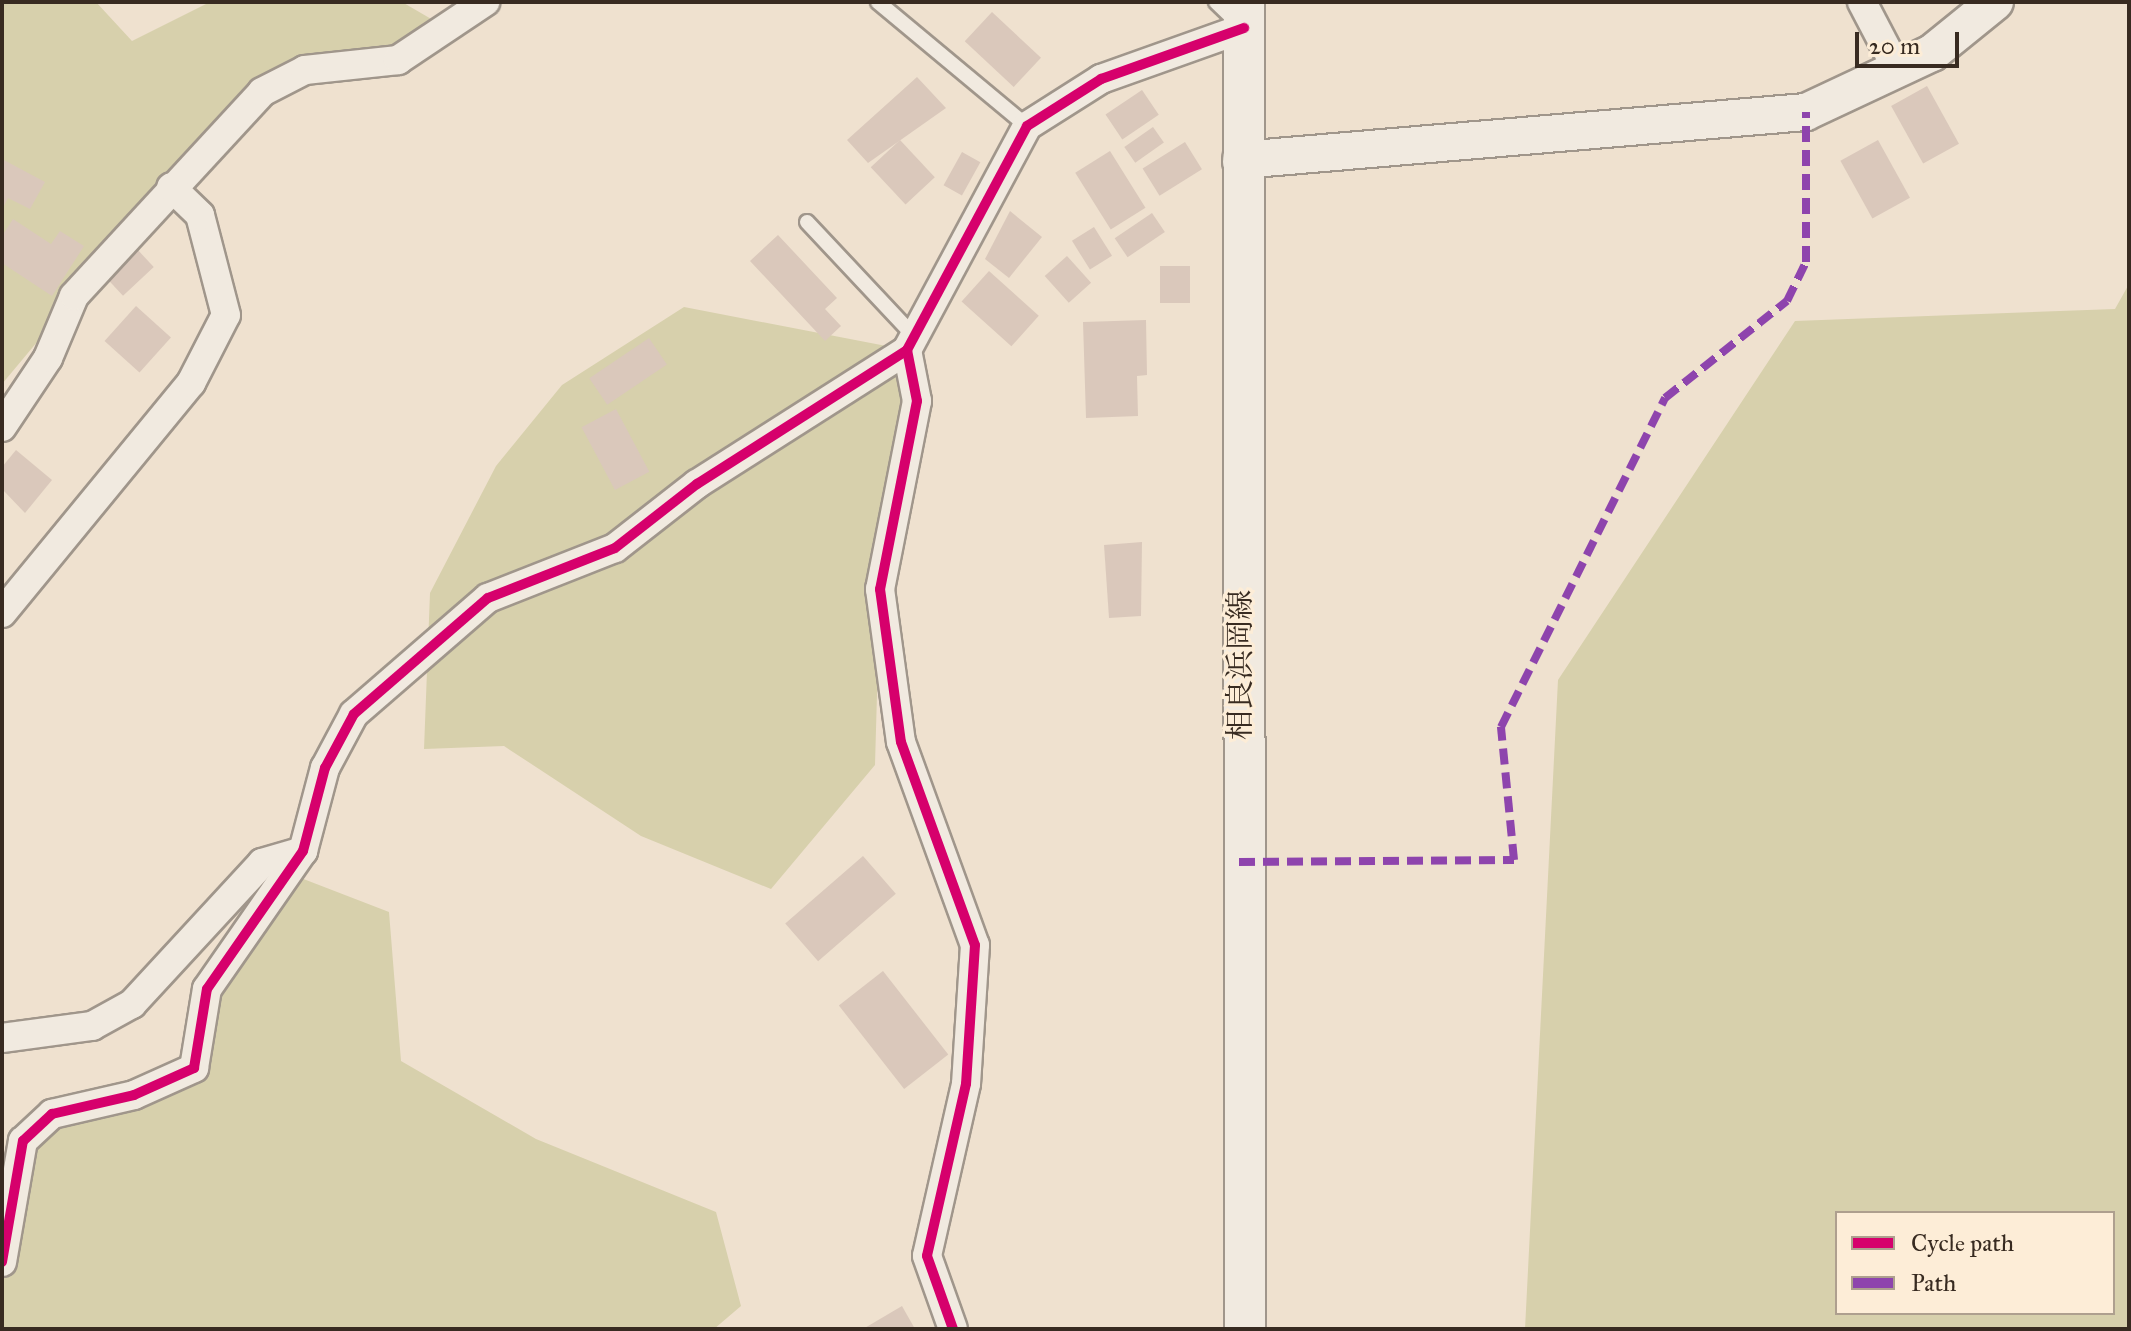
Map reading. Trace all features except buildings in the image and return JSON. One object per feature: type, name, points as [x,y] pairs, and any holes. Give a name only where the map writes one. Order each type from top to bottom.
[{"type":"main road","name":"相良浜岡線","points":[[1235,11],[1241,160],[1245,1329]]},
{"type":"street","points":[[2,427],[48,358],[74,296],[171,187],[262,92],[305,70],[398,60],[485,2]]},
{"type":"street","points":[[1862,2],[1898,71]]},
{"type":"street","points":[[1241,160],[1758,119],[1806,112],[1898,71],[1995,2]]},
{"type":"street","points":[[2,1262],[23,1141],[52,1114],[134,1095],[194,1068],[207,989],[303,851],[325,768],[354,714],[488,598],[615,548],[697,484],[911,343],[1027,126],[1101,79],[1235,11]]},
{"type":"street","points":[[2,613],[191,383],[226,315],[200,215],[171,187]]},
{"type":"street","points":[[911,343],[917,401],[880,589],[901,742],[975,945],[966,1084],[927,1256],[953,1329]]},
{"type":"street","points":[[2,1038],[92,1026],[132,1004],[262,863],[303,851]]},
{"type":"lane","points":[[878,2],[1027,126]]},
{"type":"lane","points":[[807,222],[911,343]]},
{"type":"shaded area","points":[[2,2],[96,2],[132,41],[210,2],[402,2],[445,27],[395,52],[262,93],[134,226],[2,384]]},
{"type":"shaded area","points":[[2129,284],[2129,1329],[1525,1329],[1558,680],[1795,321],[2115,309]]},
{"type":"shaded area","points":[[684,307],[907,350],[910,435],[880,589],[875,765],[771,889],[641,836],[504,746],[424,749],[430,593],[496,466],[562,385]]},
{"type":"shaded area","points":[[262,863],[389,912],[401,1061],[536,1139],[716,1212],[741,1306],[714,1329],[2,1329],[2,1220],[52,1114],[194,1067]]},
{"type":"marked path","points":[[1239,862],[1514,860],[1501,727],[1665,398],[1787,301],[1806,262],[1806,112]]},
{"type":"cycle path","points":[[2,1262],[23,1141],[52,1114],[134,1095],[194,1068],[207,989],[303,851],[325,768],[354,714],[488,598],[615,548],[697,484],[907,350],[1027,126],[1101,79],[1244,28]]},
{"type":"cycle path","points":[[907,350],[917,401],[880,589],[901,742],[975,945],[966,1084],[927,1256],[953,1329]]}]
